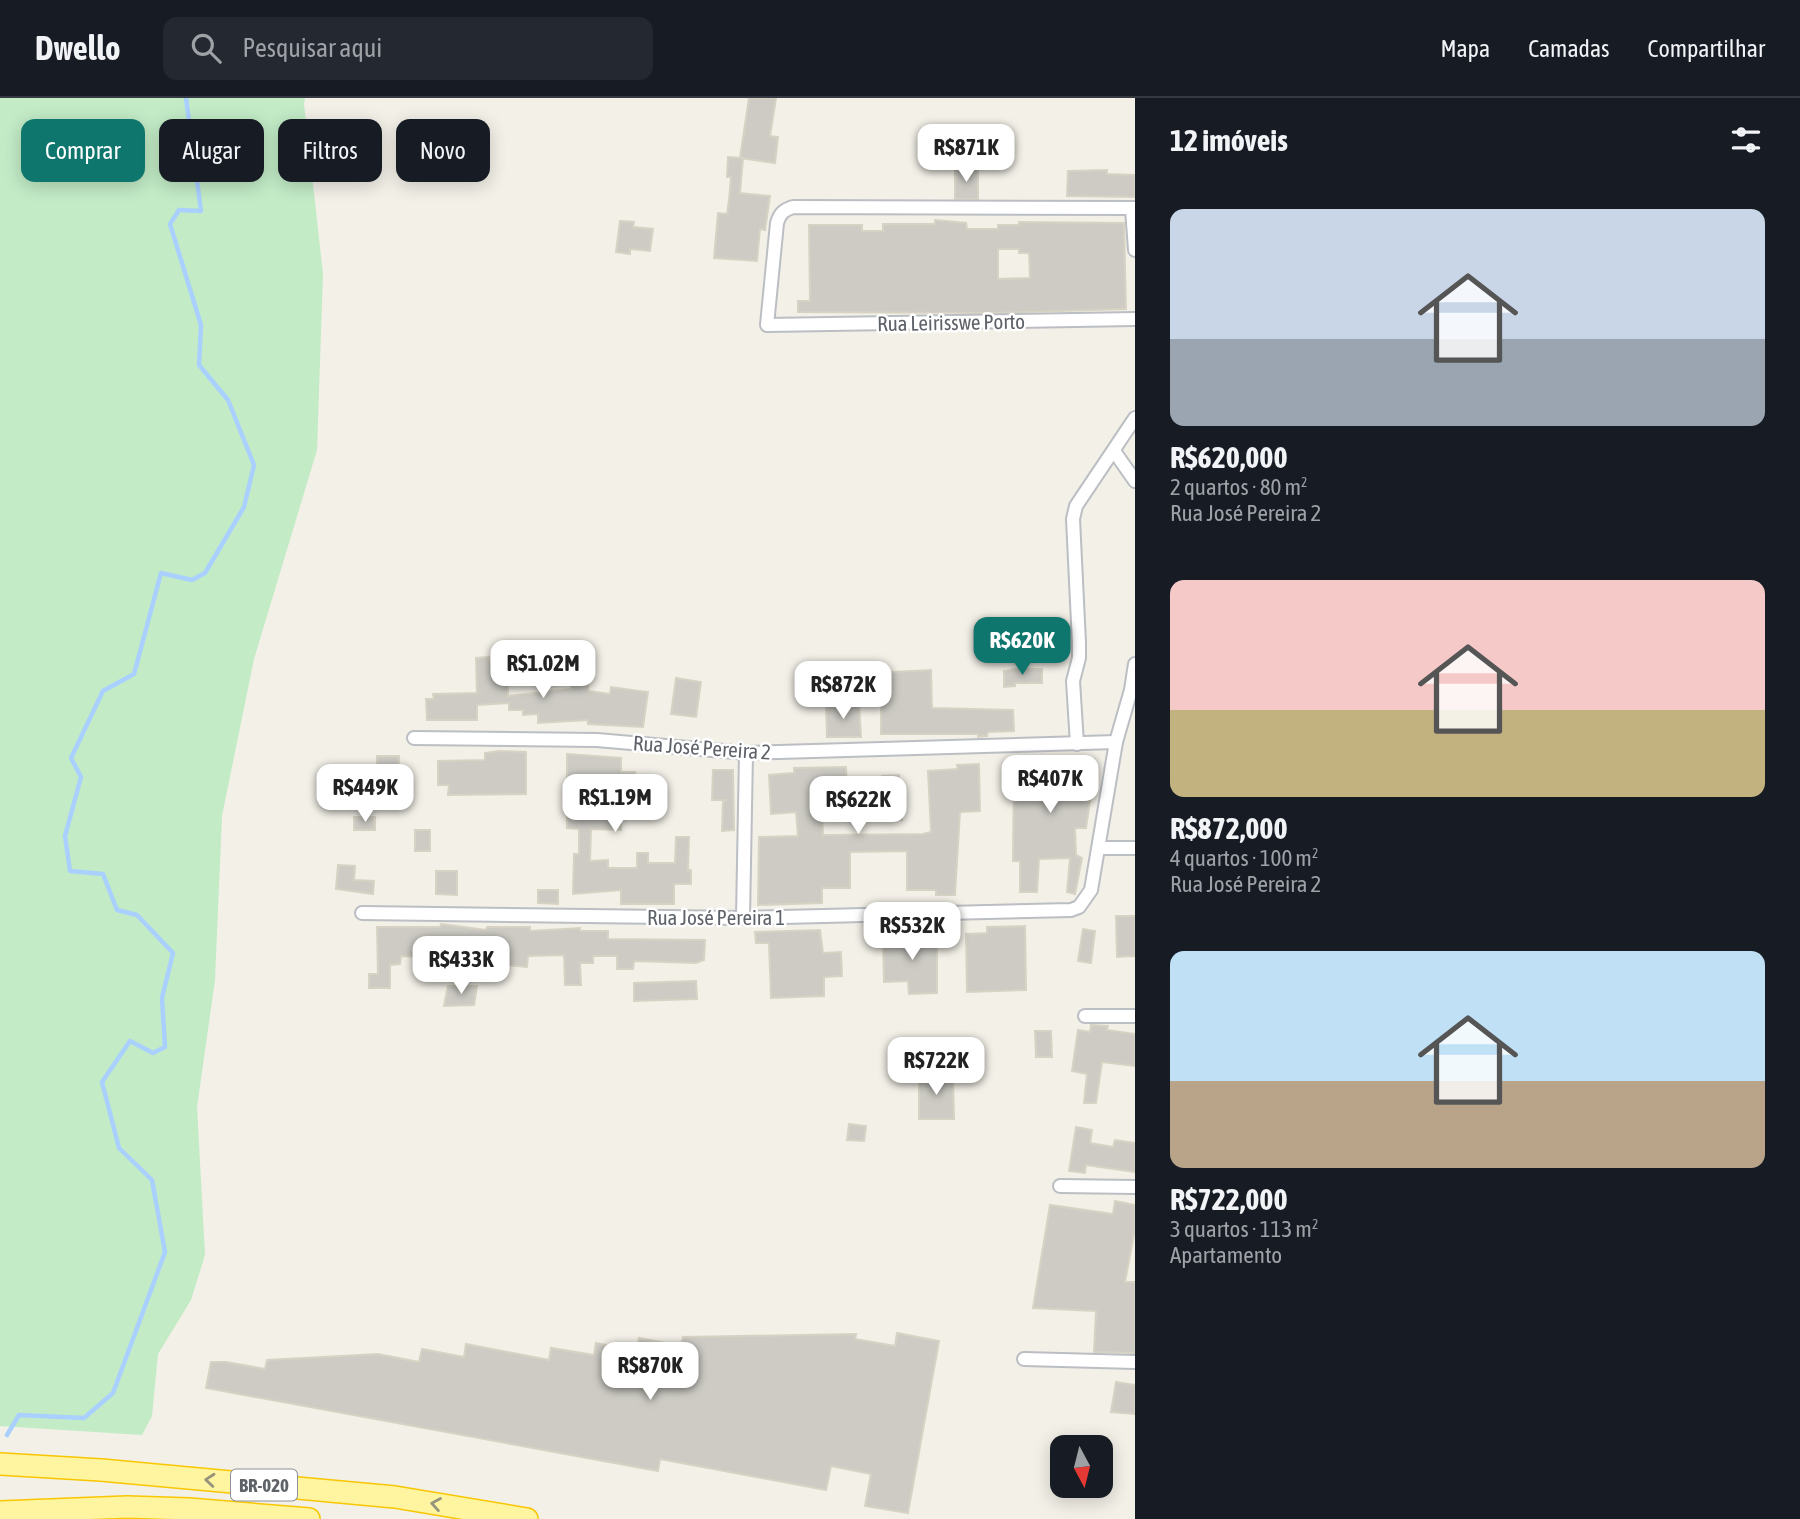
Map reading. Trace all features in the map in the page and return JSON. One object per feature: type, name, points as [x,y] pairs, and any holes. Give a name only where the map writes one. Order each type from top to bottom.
[{"type":"highway","name":"BR-020","points":[[0,1464],[101,1470],[396,1497],[527,1519]]},
{"type":"highway","name":"BR-020","points":[[0,1512],[127,1507],[190,1509],[309,1519]]},
{"type":"street","name":"Rua Leirisswe Porto","points":[[1134,208],[793,207],[779,214],[776,223],[767,325],[1135,318]]},
{"type":"street","points":[[1134,208],[1135,250]]},
{"type":"street","points":[[1077,744],[1073,681],[1079,643],[1073,519],[1084,491],[1135,418]]},
{"type":"street","points":[[1114,451],[1135,481]]},
{"type":"street","points":[[1135,664],[1131,690],[1116,743],[1099,848],[1135,848]]},
{"type":"street","name":"Rua José Pereira 2","points":[[414,738],[597,740],[746,753],[1116,743]]},
{"type":"street","points":[[743,918],[746,753]]},
{"type":"street","name":"Rua José Pereira 1","points":[[362,913],[743,918],[1071,910],[1079,907],[1091,890],[1099,848]]},
{"type":"street","points":[[1085,1016],[1135,1016]]},
{"type":"street","points":[[1060,1186],[1135,1187]]},
{"type":"street","points":[[1024,1359],[1135,1363]]},
{"type":"green space","points":[[0,98],[305,98],[306,119],[278,119],[278,182],[313,182],[323,274],[317,450],[254,659],[222,816],[215,980],[197,1107],[205,1255],[191,1300],[158,1354],[152,1416],[142,1435],[0,1426]]},
{"type":"building","points":[[749,98],[776,98],[770,136],[778,137],[775,163],[740,158]]},
{"type":"building","points":[[728,157],[743,158],[740,193],[770,196],[765,230],[760,229],[757,261],[714,258],[718,213],[727,214],[729,200],[731,177],[727,177]]},
{"type":"building","points":[[955,169],[978,169],[978,199],[955,199]]},
{"type":"building","points":[[1107,170],[1107,174],[1135,175],[1135,197],[1067,196],[1068,171]]},
{"type":"building","points":[[935,220],[966,223],[967,229],[998,229],[998,225],[1019,225],[1019,222],[1124,223],[1126,309],[989,313],[798,312],[798,301],[810,301],[809,225],[862,225],[862,231],[883,231],[883,224],[935,224]],"holes":[[[998,249],[1019,249],[1019,253],[1029,253],[1030,278],[998,279]]]},
{"type":"building","points":[[620,221],[634,222],[633,227],[653,229],[650,251],[630,249],[630,254],[616,252]]},
{"type":"building","points":[[489,657],[489,660],[507,661],[508,696],[571,689],[573,662],[590,663],[588,691],[610,694],[611,687],[648,692],[643,727],[588,724],[588,720],[538,723],[538,714],[523,715],[523,710],[509,710],[509,703],[477,705],[477,720],[427,720],[426,699],[434,699],[433,694],[477,693],[476,658]]},
{"type":"building","points":[[1042,669],[1042,683],[1015,683],[1015,686],[1004,687],[1004,671]]},
{"type":"building","points":[[931,670],[932,708],[1013,710],[1014,731],[988,732],[987,736],[978,737],[978,734],[881,734],[881,697],[854,695],[853,674]]},
{"type":"building","points":[[676,678],[701,682],[696,717],[671,714]]},
{"type":"building","points":[[859,703],[861,737],[827,737],[826,705]]},
{"type":"building","points":[[526,752],[526,794],[448,795],[449,785],[438,785],[438,761],[485,760],[485,753]]},
{"type":"building","points":[[567,754],[621,758],[621,772],[635,772],[635,817],[621,816],[621,830],[591,829],[590,861],[608,860],[608,868],[637,868],[637,853],[648,853],[648,863],[675,863],[676,837],[689,837],[688,870],[691,870],[691,884],[674,884],[674,904],[621,904],[621,890],[573,894],[574,854],[579,854],[579,829],[567,828]]},
{"type":"building","points":[[377,756],[399,756],[398,794],[377,794]]},
{"type":"building","points":[[1094,759],[1095,787],[1092,787],[1086,828],[1075,828],[1076,855],[1082,858],[1075,894],[1067,892],[1070,858],[1039,859],[1037,892],[1020,892],[1020,861],[1013,861],[1014,762]]},
{"type":"building","points":[[979,764],[980,811],[960,812],[955,895],[936,895],[936,890],[907,890],[907,851],[850,852],[850,888],[822,888],[822,903],[758,905],[759,837],[798,836],[796,812],[771,814],[769,775],[794,773],[794,768],[846,767],[848,813],[822,814],[823,835],[923,834],[931,832],[928,771]]},
{"type":"building","points":[[713,770],[733,770],[734,830],[722,831],[723,801],[727,800],[712,800]]},
{"type":"building","points":[[899,775],[902,820],[878,817],[877,792],[882,791],[882,776]]},
{"type":"building","points":[[354,817],[375,817],[375,830],[354,830]]},
{"type":"building","points":[[415,830],[430,830],[430,851],[415,851]]},
{"type":"building","points":[[338,865],[355,866],[354,880],[374,881],[373,894],[336,889]]},
{"type":"building","points":[[436,871],[457,871],[457,895],[436,894]]},
{"type":"building","points":[[538,890],[558,890],[558,904],[538,903]]},
{"type":"building","points":[[1116,916],[1135,916],[1135,956],[1117,957]]},
{"type":"building","points":[[441,924],[486,930],[487,927],[530,927],[530,931],[580,928],[580,931],[608,931],[608,939],[705,940],[704,960],[696,963],[634,961],[633,969],[617,969],[617,956],[593,956],[593,963],[580,963],[581,985],[565,985],[564,955],[528,956],[527,967],[504,965],[502,979],[470,974],[471,965],[424,953],[424,957],[401,956],[400,964],[390,965],[390,988],[369,988],[369,974],[378,974],[377,927],[440,927]]},
{"type":"building","points":[[1025,926],[1026,990],[967,992],[966,934],[987,933],[987,927]]},
{"type":"building","points":[[1083,929],[1095,931],[1091,963],[1078,961]]},
{"type":"building","points":[[820,930],[823,953],[841,952],[842,976],[824,977],[824,996],[771,998],[769,943],[756,943],[755,932]]},
{"type":"building","points":[[892,934],[937,936],[937,993],[909,994],[908,981],[884,982],[883,941],[892,941]]},
{"type":"building","points":[[696,981],[697,999],[634,1001],[634,983]]},
{"type":"building","points":[[448,986],[477,986],[474,1005],[444,1006]]},
{"type":"building","points":[[1091,1025],[1108,1026],[1107,1030],[1135,1034],[1135,1066],[1102,1062],[1096,1103],[1084,1103],[1087,1074],[1072,1071],[1078,1030],[1090,1032]]},
{"type":"building","points":[[1035,1031],[1051,1031],[1052,1057],[1036,1057]]},
{"type":"building","points":[[919,1075],[953,1075],[954,1119],[919,1119]]},
{"type":"building","points":[[849,1124],[866,1126],[864,1141],[847,1140]]},
{"type":"building","points":[[1076,1127],[1092,1130],[1090,1143],[1113,1147],[1115,1140],[1135,1143],[1135,1172],[1086,1165],[1085,1173],[1069,1171]]},
{"type":"building","points":[[1115,1201],[1135,1205],[1135,1229],[1125,1282],[1135,1282],[1135,1353],[1094,1352],[1096,1311],[1033,1308],[1050,1205],[1113,1214]]},
{"type":"building","points":[[897,1333],[939,1341],[908,1513],[865,1506],[871,1474],[831,1466],[826,1490],[660,1459],[658,1471],[206,1388],[211,1362],[265,1369],[267,1360],[378,1354],[419,1362],[422,1349],[464,1357],[466,1344],[549,1360],[551,1348],[594,1355],[596,1343],[637,1351],[639,1338],[681,1346],[683,1337],[856,1334],[855,1339],[895,1346]]},
{"type":"building","points":[[1116,1382],[1135,1385],[1135,1414],[1111,1412]]},
{"type":"waterway","points":[[7,1435],[19,1415],[84,1418],[113,1393],[165,1252],[152,1180],[119,1148],[102,1082],[130,1041],[153,1053],[165,1047],[162,998],[173,953],[137,915],[117,910],[103,874],[70,871],[65,836],[81,777],[71,758],[103,691],[134,674],[161,573],[192,580],[205,573],[244,507],[254,465],[228,400],[199,365],[201,325],[170,224],[179,210],[201,211],[186,98]]}]
